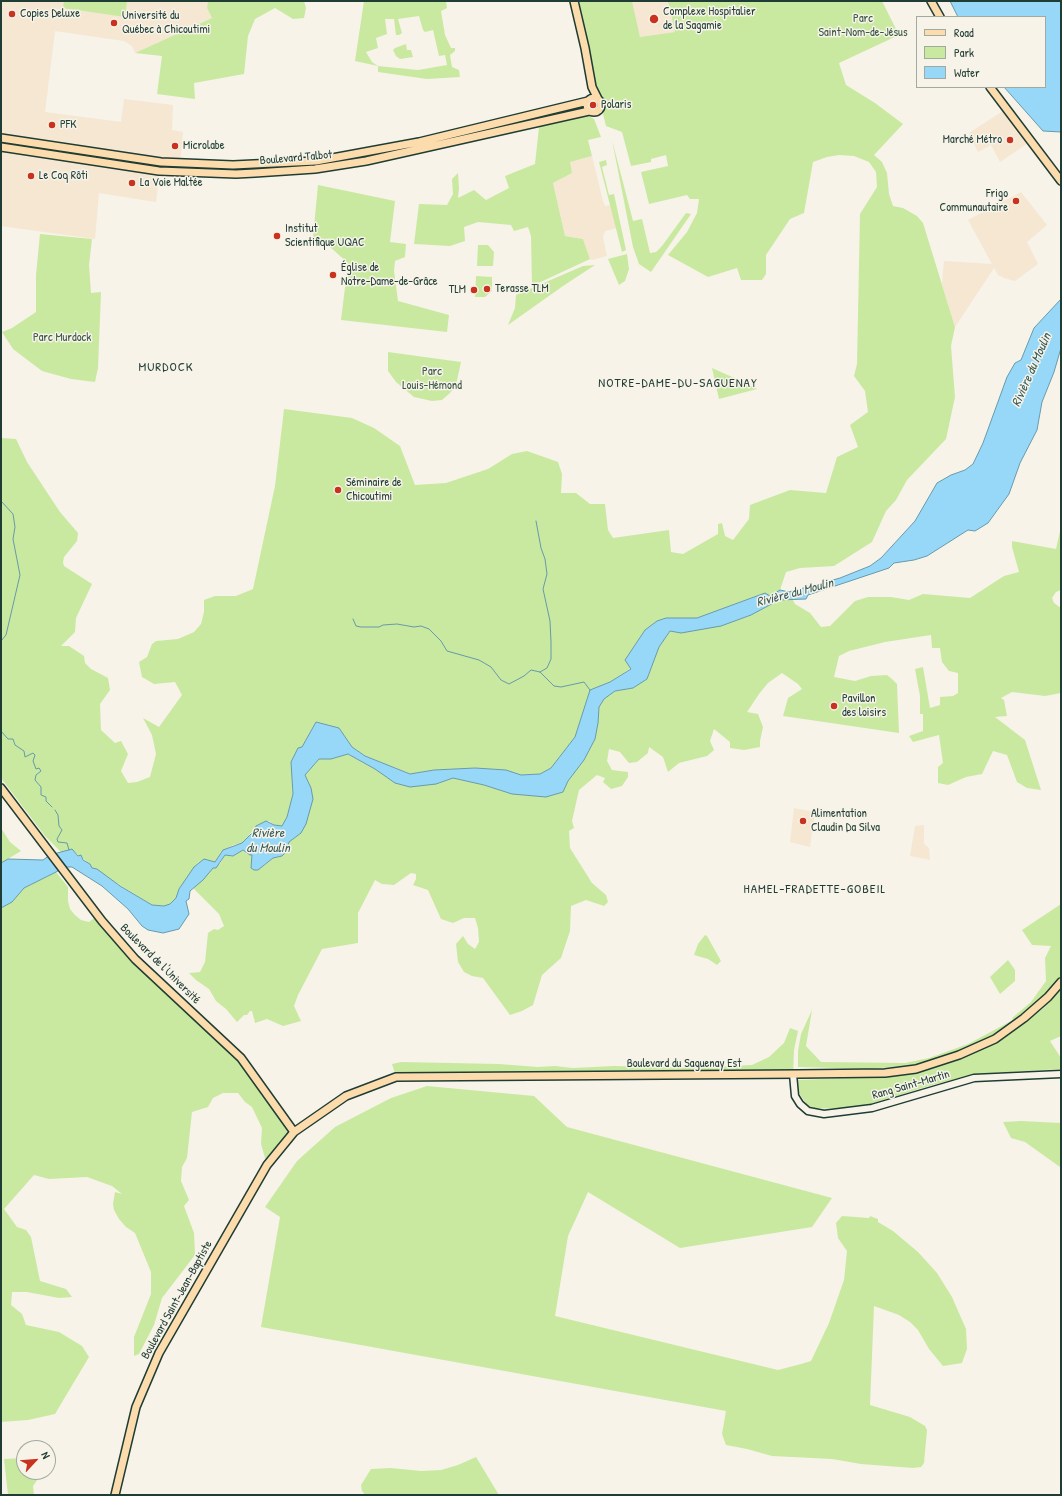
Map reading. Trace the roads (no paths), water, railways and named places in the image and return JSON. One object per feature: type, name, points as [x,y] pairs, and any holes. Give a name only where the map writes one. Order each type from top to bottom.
[{"type":"main road","points":[[574,1],[592,87],[601,104],[600,109],[594,112],[589,110],[587,106],[592,87]]},
{"type":"main road","points":[[931,1],[939,16]]},
{"type":"main road","points":[[991,88],[1061,181]]},
{"type":"main road","points":[[589,100],[594,98],[598,99]]},
{"type":"main road","name":"Boulevard Talbot","points":[[1,138],[161,162],[233,165],[316,160],[419,142],[589,100]]},
{"type":"main road","name":"Boulevard Talbot","points":[[1,147],[159,171],[236,174],[255,173],[315,169],[366,161],[589,110]]},
{"type":"main road","name":"Boulevard de l'Université","points":[[1,788],[102,921],[135,959],[241,1058],[294,1132]]},
{"type":"main road","name":"Boulevard du Saguenay Est","points":[[294,1132],[346,1096],[396,1077],[885,1073],[916,1069],[959,1056],[995,1039],[1018,1023],[1048,997],[1061,982]]},
{"type":"main road","name":"Boulevard Saint-Jean-Baptiste","points":[[115,1495],[136,1407],[159,1353],[267,1165],[294,1132]]},
{"type":"street","name":"Rang Saint-Martin","points":[[793,1074],[795,1096],[800,1104],[808,1111],[824,1114],[872,1108],[974,1078],[1061,1074]]},
{"type":"water","points":[[950,1],[1061,1],[1061,132],[1043,131],[1005,88],[1046,88],[1046,16],[958,16]]},
{"type":"water","name":"Rivière du Moulin","points":[[1061,299],[1061,348],[1054,372],[1042,402],[1037,430],[1020,463],[1009,494],[988,523],[975,531],[968,530],[927,556],[914,560],[894,563],[889,568],[808,595],[806,599],[779,600],[751,615],[721,626],[681,633],[670,631],[659,647],[647,679],[633,688],[615,691],[604,699],[599,707],[595,739],[584,760],[568,781],[563,792],[546,797],[512,794],[484,785],[453,778],[436,784],[410,787],[395,783],[375,769],[348,754],[331,759],[319,759],[305,775],[311,788],[313,799],[306,824],[301,833],[289,842],[286,852],[282,856],[273,858],[258,870],[251,868],[252,855],[243,850],[233,856],[225,855],[216,868],[213,868],[203,880],[190,891],[189,899],[186,901],[189,914],[179,929],[163,933],[148,930],[142,926],[128,909],[102,886],[72,867],[66,867],[24,888],[12,902],[1,908],[1,863],[8,859],[43,860],[50,855],[72,849],[78,856],[81,855],[83,860],[90,864],[92,868],[97,869],[120,886],[152,905],[164,906],[170,904],[176,898],[179,889],[194,867],[204,859],[215,862],[223,850],[242,843],[254,831],[256,826],[266,821],[274,825],[282,826],[287,817],[293,794],[291,762],[298,748],[302,747],[316,722],[339,728],[352,747],[365,756],[410,774],[434,770],[475,768],[506,770],[521,775],[540,774],[551,768],[575,737],[590,690],[610,682],[631,669],[625,660],[645,630],[657,621],[666,618],[697,618],[765,593],[770,596],[780,590],[789,592],[840,578],[870,566],[881,558],[915,521],[937,483],[951,475],[965,470],[973,464],[983,443],[1007,377],[1015,363],[1021,360],[1034,328]]},
{"type":"waterway","points":[[1,501],[13,514],[15,527],[13,539],[20,575],[6,635],[1,641]]},
{"type":"waterway","points":[[536,521],[547,574],[543,589],[550,621],[551,642],[551,659],[547,668],[540,672]]},
{"type":"waterway","points":[[353,619],[356,626],[361,627],[379,627],[383,625],[397,624],[414,627],[421,626],[429,629],[441,641],[447,651],[479,660],[491,667],[501,680],[509,684],[524,676],[531,670],[540,672],[554,686],[561,687],[584,682],[590,690]]},
{"type":"waterway","points":[[1,731],[8,739],[13,739],[15,745],[24,751],[25,757],[33,753],[35,755],[33,761],[36,769],[39,768],[41,771],[36,775],[35,780],[41,787],[41,795],[46,797],[46,801],[52,807]]},
{"type":"waterway","points":[[55,810],[58,815],[59,826],[62,830],[57,839],[58,842],[67,843],[69,850]]},
{"type":"place","name":"Copies Deluxe","points":[[12,14]]},
{"type":"place","name":"Complexe Hospitalier de la Sagamie","points":[[654,19]]},
{"type":"place","name":"Université du Québec à Chicoutimi","points":[[114,23]]},
{"type":"place","name":"Polaris","points":[[593,105]]},
{"type":"place","name":"PFK","points":[[52,125]]},
{"type":"place","name":"Marché Métro","points":[[1010,140]]},
{"type":"place","name":"Microlabe","points":[[175,146]]},
{"type":"place","name":"Le Coq Rôti","points":[[31,176]]},
{"type":"place","name":"La Voie Maltée","points":[[132,183]]},
{"type":"place","name":"Frigo Communautaire","points":[[1016,201]]},
{"type":"place","name":"Institut Scientifique UQAC","points":[[277,236]]},
{"type":"place","name":"Église de Notre-Dame-de-Grâce","points":[[333,275]]},
{"type":"place","name":"Terasse TLM","points":[[487,289]]},
{"type":"place","name":"TLM","points":[[474,290]]},
{"type":"place","name":"Séminaire de Chicoutimi","points":[[338,490]]},
{"type":"place","name":"Pavillon des loisirs","points":[[834,706]]},
{"type":"place","name":"Alimentation Claudin Da Silva","points":[[803,821]]},
{"type":"district","name":"MURDOCK","points":[[166,368]]},
{"type":"district","name":"NOTRE-DAME-DU-SAGUENAY","points":[[678,384]]},
{"type":"district","name":"HAMEL-FRADETTE-GOBEIL","points":[[815,890]]},
{"type":"park label","name":"Parc Saint-Nom-de-Jésus","points":[[863,26]]},
{"type":"park label","name":"Parc Murdock","points":[[62,338]]},
{"type":"park label","name":"Parc Louis-Hémond","points":[[432,379]]}]
